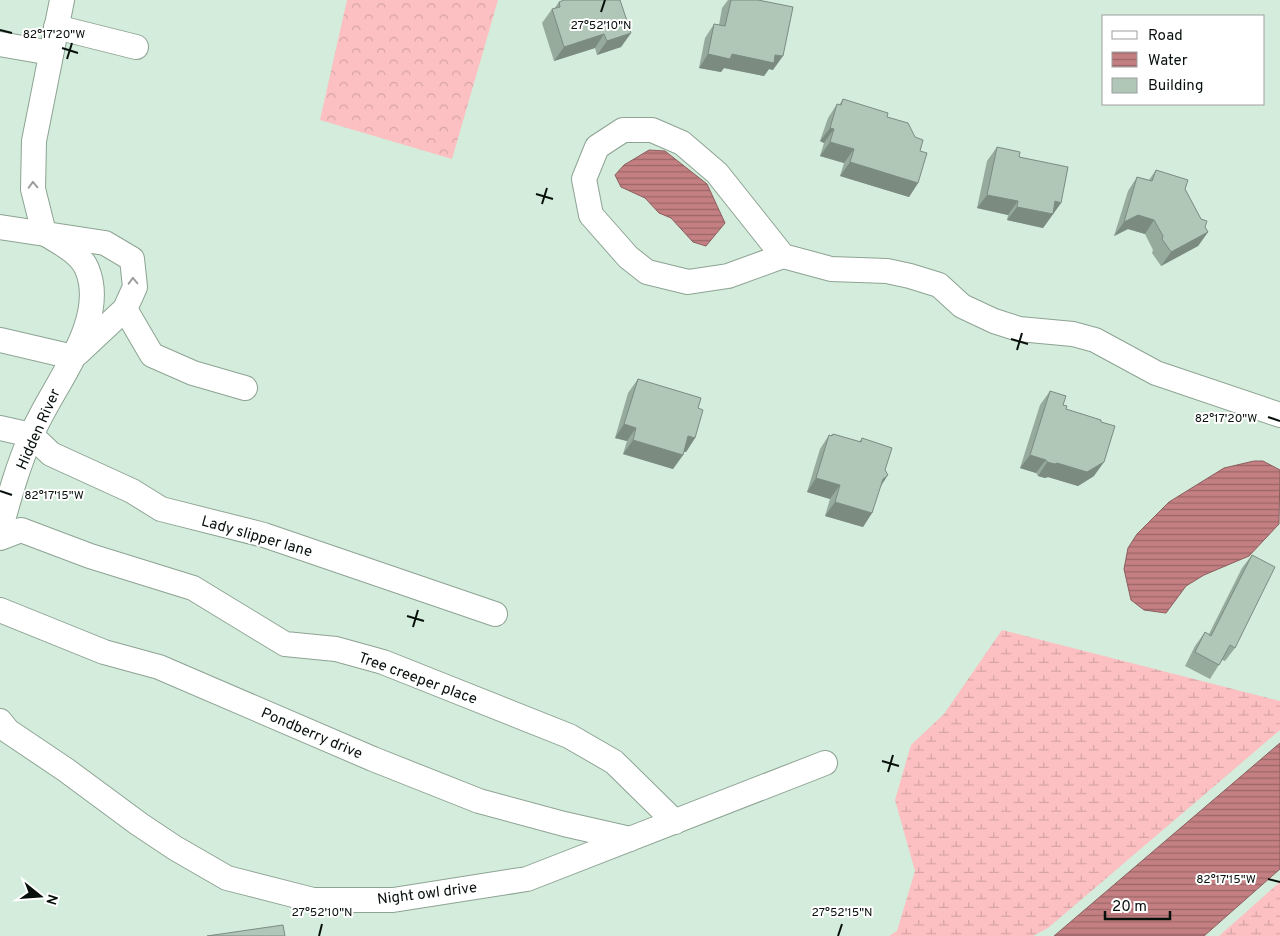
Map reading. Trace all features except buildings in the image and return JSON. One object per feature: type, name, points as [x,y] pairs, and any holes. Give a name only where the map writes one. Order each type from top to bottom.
[{"type":"street","points":[[44,233],[33,189],[34,141],[62,0]]},
{"type":"street","points":[[56,28],[136,47]]},
{"type":"street","points":[[0,44],[51,53]]},
{"type":"street","points":[[783,256],[717,173],[682,143],[652,130],[623,130],[597,147],[584,179],[591,215],[628,257],[647,272],[688,282],[728,276],[783,256],[831,268],[887,271],[910,276],[938,285],[962,306],[994,321],[1019,328],[1073,334],[1095,340],[1156,373],[1280,415]]},
{"type":"street","name":"Hidden River","points":[[0,226],[105,243],[132,260],[135,287],[125,309],[73,357]]},
{"type":"street","name":"Hidden River","points":[[0,531],[13,484],[31,435],[73,357],[84,334],[90,314],[91,280],[87,267],[78,256],[44,233]]},
{"type":"street","points":[[125,309],[152,355],[193,373],[245,388]]},
{"type":"street","points":[[0,340],[73,357]]},
{"type":"street","points":[[0,428],[31,435]]},
{"type":"street","name":"Lady slipper lane","points":[[31,435],[51,454],[132,491],[161,509],[264,535],[495,614]]},
{"type":"street","name":"Tree creeper place","points":[[0,538],[21,530],[90,556],[193,588],[285,644],[336,649],[383,662],[569,736],[614,762],[675,822]]},
{"type":"street","name":"Pondberry drive","points":[[0,610],[104,652],[159,667],[364,755],[479,801],[564,824],[630,839]]},
{"type":"street","name":"Night owl drive","points":[[0,721],[8,731],[66,770],[174,848],[227,878],[313,900],[393,900],[527,879],[825,763]]},
{"type":"green space","points":[[347,0],[498,0],[452,159],[320,120]]},
{"type":"green space","points":[[1002,630],[1280,701],[1280,730],[1048,928],[1033,936],[889,936],[897,931],[915,871],[895,800],[911,745],[944,714]]},
{"type":"green space","points":[[1280,882],[1280,936],[1219,936]]},
{"type":"water","points":[[649,150],[665,151],[707,184],[725,223],[706,246],[693,242],[671,218],[659,213],[645,198],[621,187],[615,175],[624,165]]},
{"type":"water","points":[[1254,461],[1263,461],[1280,470],[1279,524],[1249,556],[1204,575],[1186,586],[1166,613],[1144,610],[1131,600],[1124,569],[1128,548],[1137,534],[1169,502],[1224,468]]},
{"type":"water","points":[[1280,743],[1280,869],[1204,936],[1054,936]]}]
